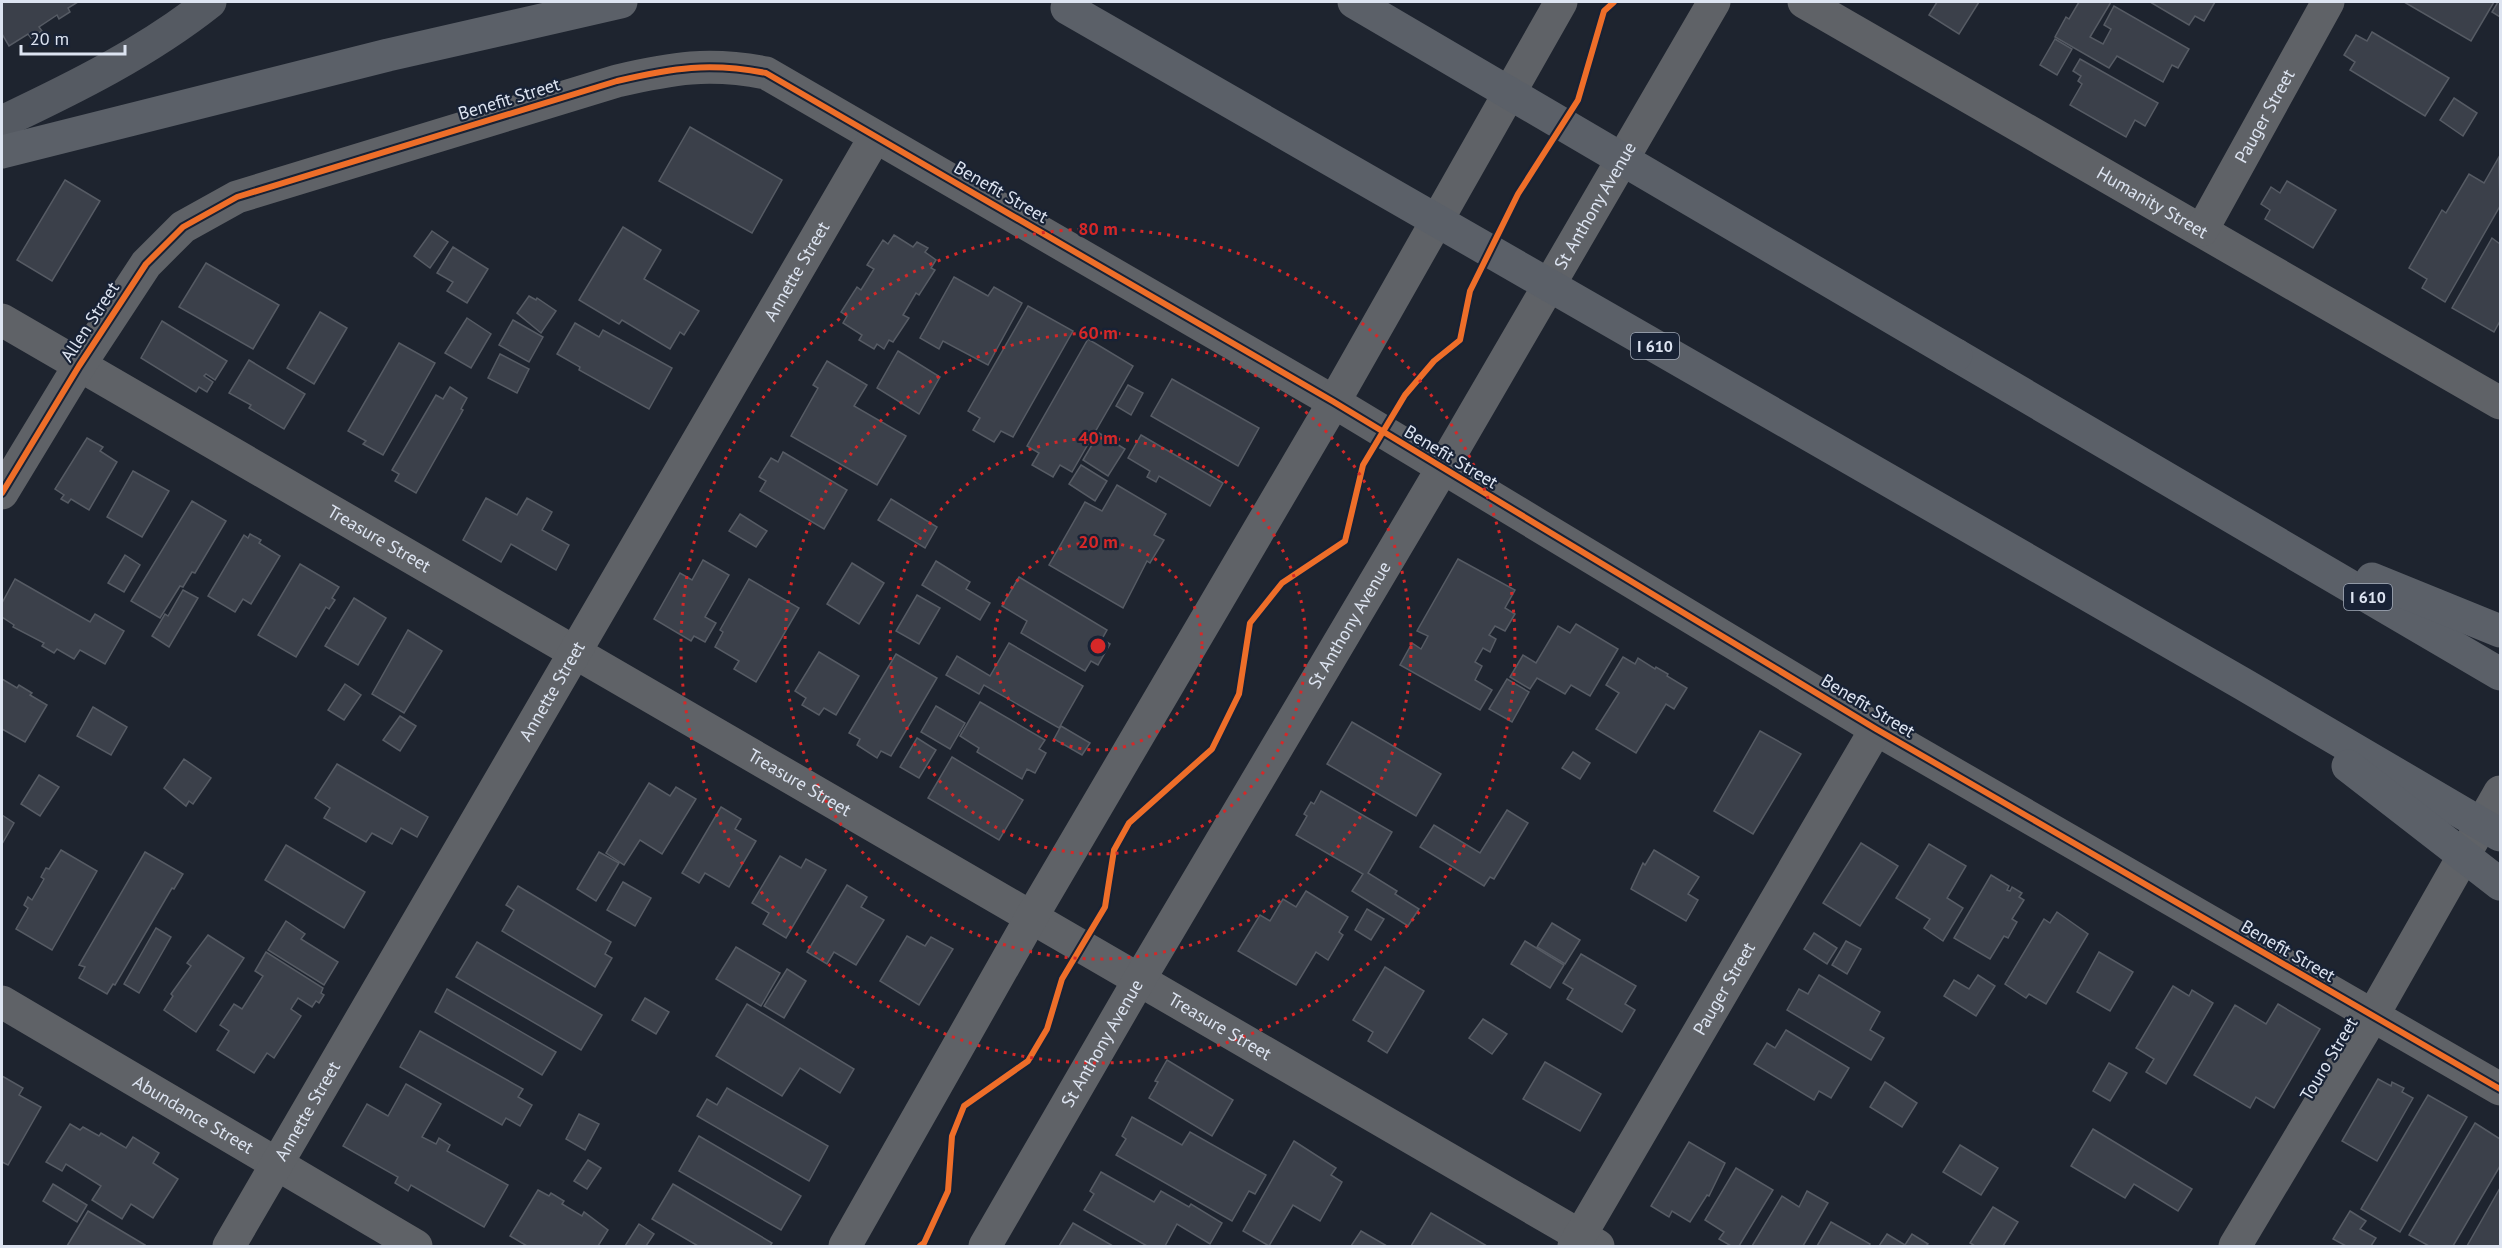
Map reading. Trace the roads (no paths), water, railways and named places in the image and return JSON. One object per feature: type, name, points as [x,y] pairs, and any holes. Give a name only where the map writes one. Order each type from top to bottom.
[{"type":"highway","points":[[2,152],[388,55],[621,2]]},
{"type":"highway","name":"I 610","points":[[1354,2],[2500,674]]},
{"type":"highway","name":"I 610","points":[[1058,4],[2243,684],[2500,835]]},
{"type":"highway","points":[[2235,519],[2500,632]]},
{"type":"highway","points":[[2243,684],[2500,884]]},
{"type":"main road","points":[[2,122],[106,70],[183,24],[210,2]]},
{"type":"street","points":[[845,1246],[1031,918],[1334,402],[1561,2]]},
{"type":"street","name":"St Anthony Avenue","points":[[984,1246],[1714,2]]},
{"type":"street","name":"Humanity Street","points":[[1804,2],[2500,403]]},
{"type":"street","name":"Pauger Street","points":[[2202,230],[2328,2]]},
{"type":"street","name":"Benefit Street","points":[[237,197],[617,81],[668,69],[732,67],[766,73],[1334,402],[1876,729],[2500,1089]]},
{"type":"street","name":"Annette Street","points":[[229,1246],[875,137]]},
{"type":"street","name":"Allen Street","points":[[2,493],[79,366],[146,264],[183,227],[237,197]]},
{"type":"street","name":"Treasure Street","points":[[2,320],[1139,980],[1584,1243]]},
{"type":"street","name":"Pauger Street","points":[[1584,1243],[1876,729]]},
{"type":"street","name":"Touro Street","points":[[2235,1246],[2372,1017],[2500,792]]},
{"type":"street","name":"Abundance Street","points":[[2,1002],[276,1166],[416,1246]]}]
